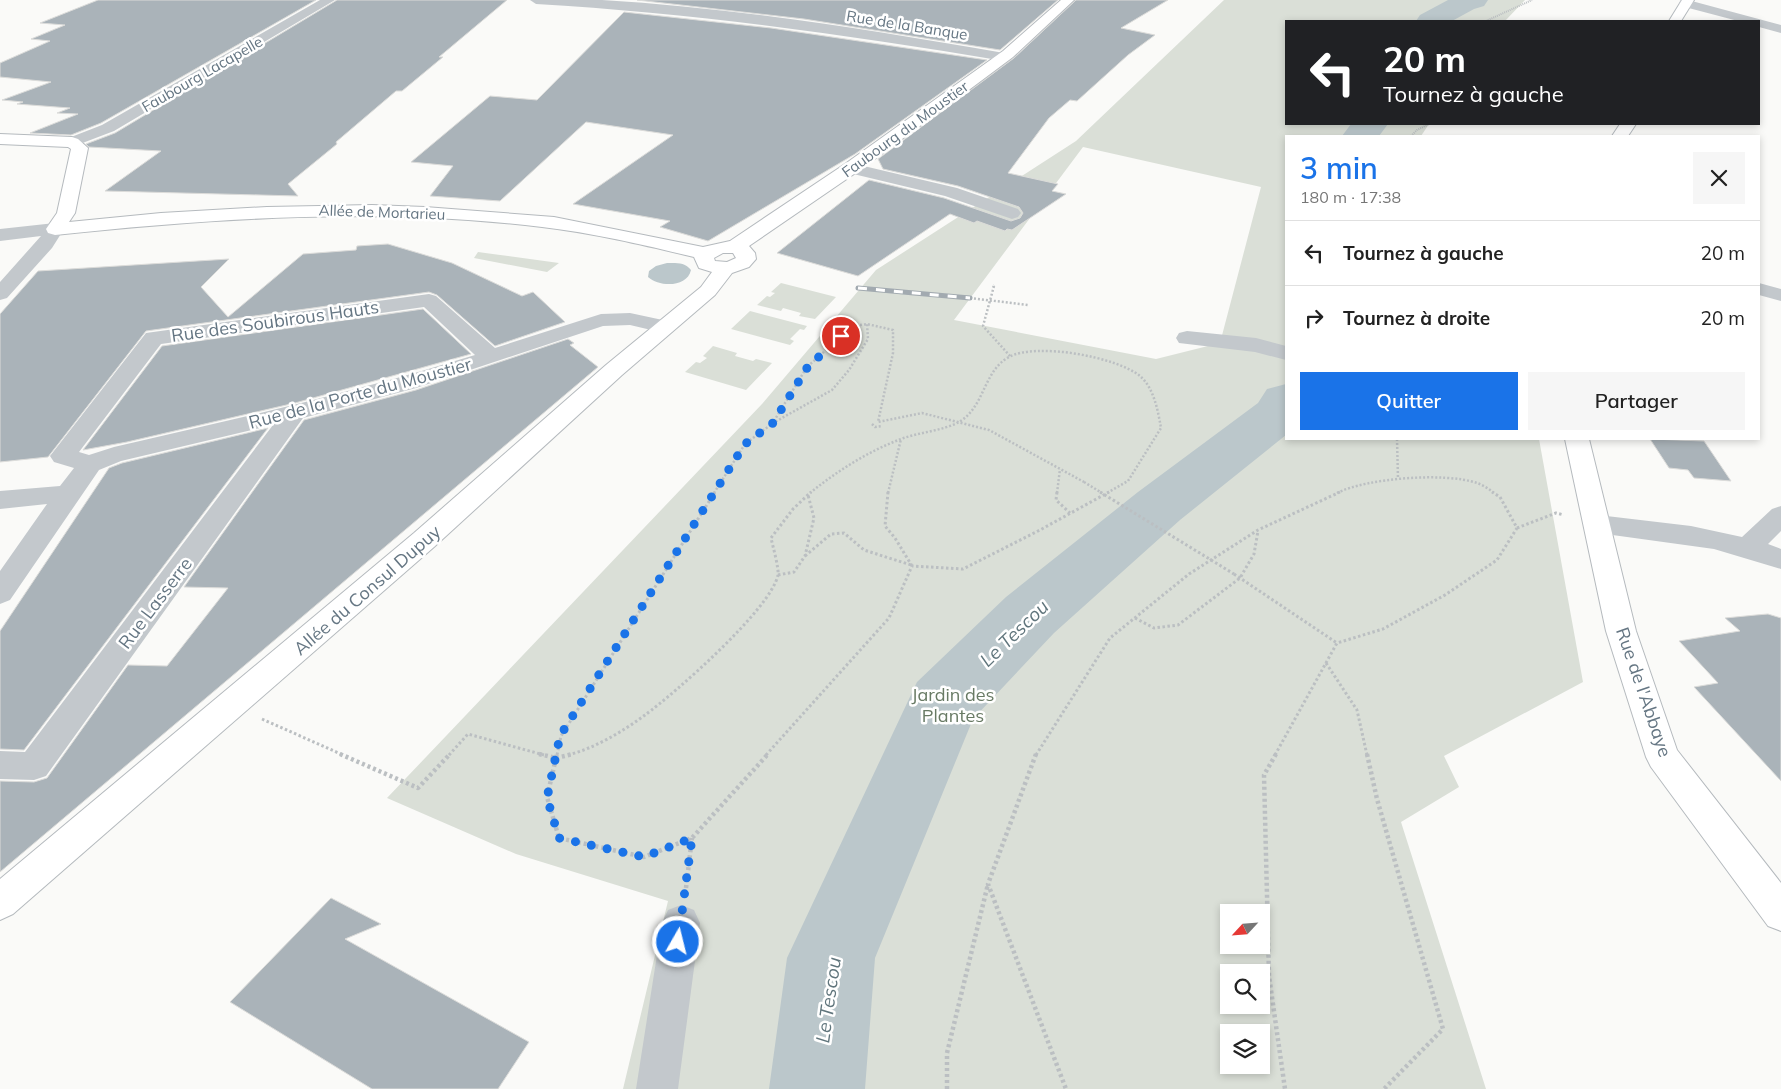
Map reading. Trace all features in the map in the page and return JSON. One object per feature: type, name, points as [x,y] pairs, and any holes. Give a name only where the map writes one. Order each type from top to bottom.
[{"type":"main road","name":"Faubourg du Moustier","points":[[721,256],[851,168],[1004,57],[1068,0]]},
{"type":"main road","points":[[1677,20],[1687,2]]},
{"type":"main road","points":[[0,139],[72,142],[80,148],[66,213],[55,229]]},
{"type":"main road","name":"Allée de Mortarieu","points":[[55,229],[152,218],[290,210],[416,212],[552,222],[721,256]]},
{"type":"main road","name":"Allée du Consul Dupuy","points":[[0,902],[232,706],[708,290],[722,274],[721,256]]},
{"type":"main road","name":"Rue de l'Abbaye","points":[[1577,440],[1621,631],[1663,757],[1781,913]]},
{"type":"street","name":"Faubourg Lacapelle","points":[[72,142],[108,128],[329,0]]},
{"type":"street","name":"Rue de la Banque","points":[[536,0],[625,4],[693,11],[857,33],[1004,57]]},
{"type":"street","points":[[1687,2],[1749,20]]},
{"type":"street","points":[[1760,23],[1781,29]]},
{"type":"street","points":[[851,168],[951,192],[1012,213]]},
{"type":"street","points":[[0,235],[55,229]]},
{"type":"street","points":[[0,294],[45,244],[55,229]]},
{"type":"street","points":[[1760,289],[1781,295]]},
{"type":"street","name":"Rue des Soubirous Hauts","points":[[90,464],[63,456],[154,338],[430,300],[492,357]]},
{"type":"street","name":"Rue de la Porte du Moustier","points":[[90,464],[114,455],[295,413],[408,383],[601,320],[630,319],[664,327]]},
{"type":"street","points":[[1187,338],[1256,345],[1285,353]]},
{"type":"street","name":"Rue Lasserre","points":[[0,765],[34,766],[295,413]]},
{"type":"street","points":[[0,593],[90,464]]},
{"type":"street","points":[[0,500],[68,494]]},
{"type":"street","points":[[1748,548],[1781,515]]},
{"type":"street","points":[[1598,524],[1708,539],[1748,548],[1781,559]]},
{"type":"street","points":[[657,1089],[681,923]]},
{"type":"path","points":[[1488,20],[1532,0]]},
{"type":"path","points":[[1413,135],[1417,130],[1427,125]]},
{"type":"path","points":[[994,285],[988,300],[983,326],[1010,356]]},
{"type":"path","points":[[970,298],[1028,305]]},
{"type":"path","points":[[867,324],[868,339],[849,370],[832,390],[773,423],[745,444],[560,736],[547,798],[559,838],[644,857],[692,838],[889,618],[912,566]]},
{"type":"path","points":[[773,423],[807,368],[853,326],[867,324],[893,330],[893,353],[878,422]]},
{"type":"path","points":[[232,706],[418,788],[468,734],[555,758],[588,750],[645,715],[711,658],[761,607],[778,575],[771,538],[797,504],[871,453],[901,439],[958,423],[974,411],[994,368],[1010,356],[1047,351],[1072,353],[1109,362],[1140,376],[1156,401],[1161,428],[1128,481],[963,569],[912,566],[864,550],[844,533],[830,534],[805,556],[794,572],[778,575]]},
{"type":"path","points":[[878,422],[922,413],[989,430],[1084,482],[1234,574],[1337,642]]},
{"type":"path","points":[[872,424],[875,427],[882,426],[878,422]]},
{"type":"path","points":[[901,439],[886,500],[885,526],[895,538],[912,566]]},
{"type":"path","points":[[1397,440],[1398,479]]},
{"type":"path","points":[[1060,469],[1056,500],[1070,513]]},
{"type":"path","points":[[948,1089],[946,1053],[988,884],[1038,749],[1110,638],[1189,574],[1258,530],[1347,488],[1398,479],[1457,478],[1479,483],[1500,497],[1517,528]]},
{"type":"path","points":[[805,556],[814,518],[808,495]]},
{"type":"path","points":[[1285,1089],[1269,976],[1264,775],[1337,642],[1383,629],[1445,595],[1497,560],[1517,528],[1556,513],[1598,524]]},
{"type":"path","points":[[1135,618],[1154,628],[1178,625],[1240,578],[1254,554],[1258,530]]},
{"type":"path","points":[[1326,663],[1357,710],[1377,799],[1443,1029],[1384,1089]]},
{"type":"path","points":[[681,923],[692,838]]},
{"type":"path","points":[[988,884],[1066,1089]]},
{"type":"green space","name":"Jardin des Plantes","points":[[1224,0],[1525,0],[1506,20],[1285,20],[1285,125],[1428,125],[1422,135],[1285,135],[1285,440],[1539,440],[1583,682],[1444,756],[1459,787],[1401,822],[1486,1089],[623,1089],[668,901],[516,854],[387,798],[762,404],[876,270],[1076,141]],"holes":[[[1083,147],[1261,187],[1220,343],[1156,359],[954,320]]]},
{"type":"green space","points":[[478,252],[559,263],[547,272],[474,258]]},
{"type":"green space","points":[[781,283],[836,297],[815,319],[799,316],[801,313],[783,308],[781,311],[757,305],[767,296],[770,297],[775,293],[771,292]]},
{"type":"green space","points":[[750,311],[807,326],[804,330],[800,329],[790,339],[794,341],[790,345],[731,329]]},
{"type":"green space","points":[[713,346],[737,353],[735,356],[753,361],[756,359],[772,363],[746,390],[685,372],[696,362],[700,363],[707,358],[703,356]]},
{"type":"shaded area","points":[[667,263],[680,264],[691,270],[688,276],[679,283],[659,283],[648,277],[649,271],[656,266]]},
{"type":"building","points":[[98,0],[316,0],[101,123],[71,135],[30,133],[78,114],[57,113],[70,108],[17,104],[23,102],[2,100],[51,82],[0,77],[0,63],[50,41],[31,39],[65,25],[40,23]]},
{"type":"building","points":[[337,0],[507,0],[439,57],[443,57],[402,91],[396,91],[336,142],[337,144],[288,184],[298,196],[105,191],[161,151],[89,147],[86,144],[115,133]]},
{"type":"building","points":[[637,0],[1058,0],[1000,50],[804,19]]},
{"type":"building","points":[[1076,0],[1168,0],[1121,28],[1155,35],[1128,55],[1077,101],[1070,100],[1049,118],[1008,173],[1058,184],[1052,191],[1066,194],[1012,230],[1007,229],[1005,231],[977,221],[974,223],[950,214],[858,276],[777,253],[869,180],[944,198],[1011,221],[1020,218],[1023,213],[1019,207],[958,186],[883,169],[878,159],[1014,58]]},
{"type":"building","points":[[624,12],[771,28],[987,60],[855,154],[708,241],[660,227],[670,221],[573,204],[673,135],[586,122],[500,201],[430,196],[453,166],[411,162],[490,96],[537,100]]},
{"type":"building","points":[[388,244],[452,263],[522,296],[533,292],[565,322],[495,346],[437,295],[429,292],[146,331],[48,457],[0,462],[0,314],[38,271],[229,259],[201,287],[228,317],[303,254],[356,250],[357,246]]},
{"type":"building","points":[[423,309],[471,354],[295,403],[127,442],[83,450],[162,346]]},
{"type":"building","points":[[568,339],[574,343],[570,345],[598,367],[0,872],[0,781],[34,782],[47,778],[128,665],[167,666],[228,588],[184,587],[304,420],[416,390]]},
{"type":"building","points":[[268,428],[24,750],[0,749],[0,631],[109,468],[122,463]]},
{"type":"building","points":[[1651,440],[1704,441],[1731,481],[1694,478],[1688,470],[1669,468]]},
{"type":"building","points":[[1768,614],[1781,618],[1781,781],[1694,687],[1718,683],[1679,641],[1740,631],[1725,618]]},
{"type":"building","points":[[331,898],[381,924],[345,939],[529,1042],[498,1089],[372,1089],[230,1002]]},
{"type":"waterway","name":"Le Tescou","points":[[1433,20],[1464,3],[1474,0]]},
{"type":"waterway","name":"Le Tescou","points":[[1361,135],[1369,125]]},
{"type":"waterway","name":"Le Tescou","points":[[817,1089],[831,958],[943,703],[1030,615],[1159,506],[1281,412],[1285,402]]},
{"type":"railway","points":[[858,288],[970,298]]},
{"type":"route","points":[[678,942],[692,838],[644,857],[559,838],[547,798],[560,736],[745,444],[773,423],[807,368],[841,336]]}]
